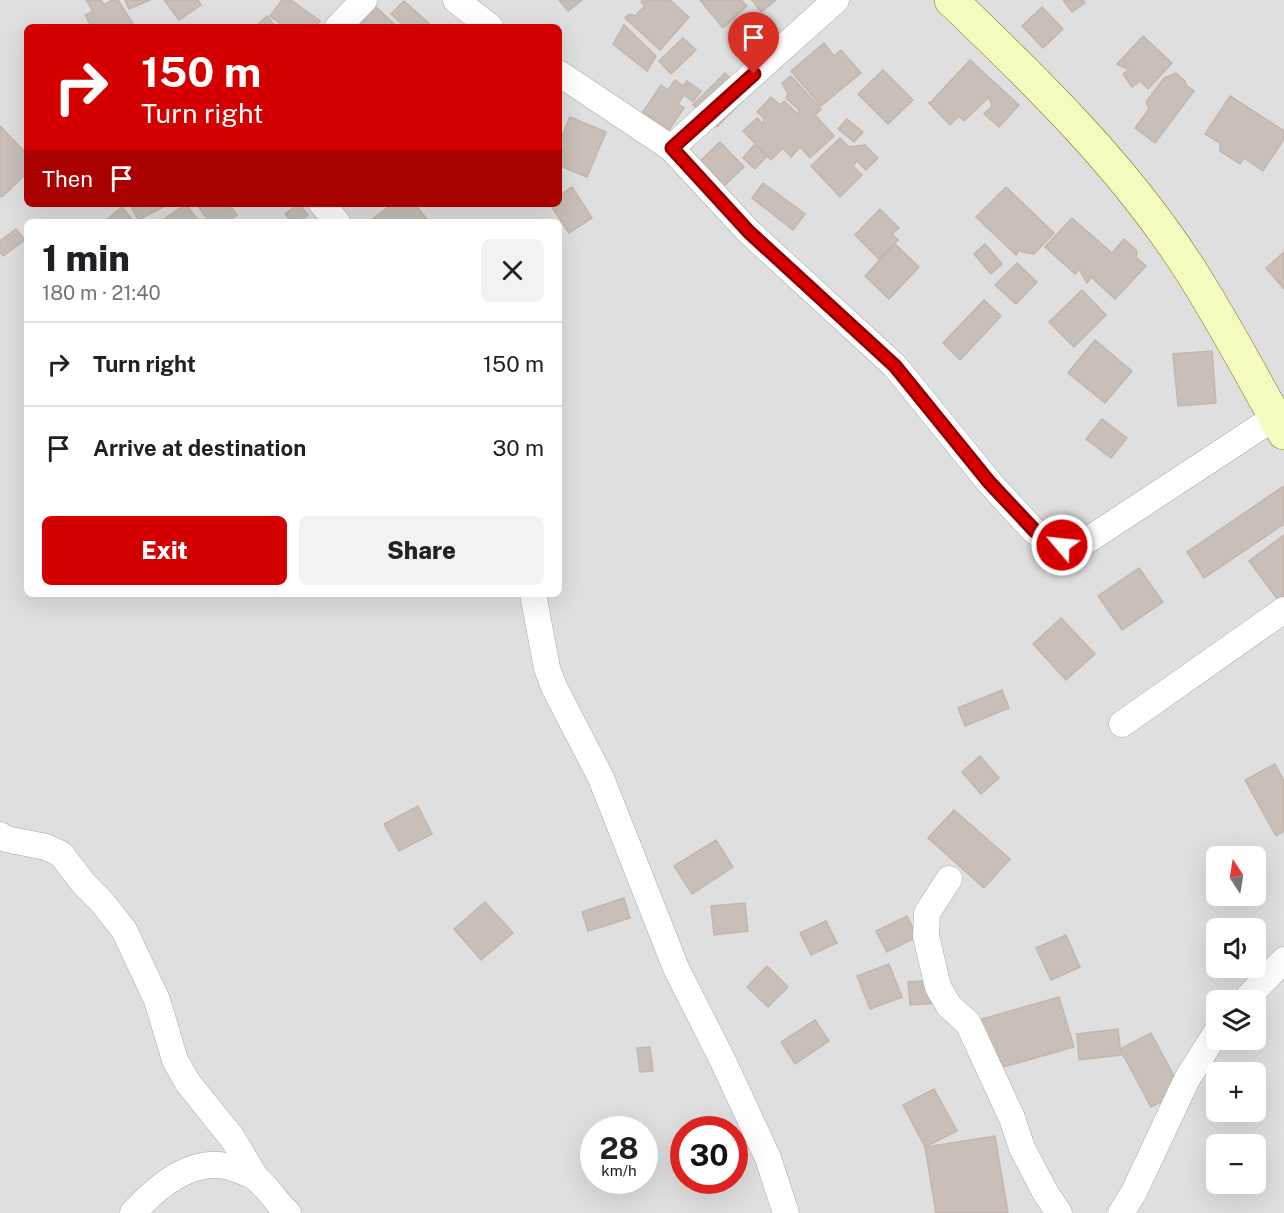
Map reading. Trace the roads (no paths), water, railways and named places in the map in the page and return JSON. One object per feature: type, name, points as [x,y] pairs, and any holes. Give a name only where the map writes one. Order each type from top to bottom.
[{"type":"street","points":[[341,24],[363,0]]},
{"type":"street","points":[[456,0],[486,24]]},
{"type":"street","points":[[672,148],[836,0]]},
{"type":"street","points":[[562,75],[672,148],[749,232],[895,366],[989,482],[1035,531],[1062,545],[1085,542],[1280,425],[1188,267],[1125,181],[1037,83],[951,0]]},
{"type":"street","points":[[324,207],[334,219]]},
{"type":"street","points":[[534,597],[547,668],[554,687],[601,778],[676,968],[768,1158],[786,1213]]},
{"type":"street","points":[[1122,724],[1284,610]]},
{"type":"street","points":[[0,835],[6,839],[46,847],[61,855],[124,930],[157,1000],[175,1060],[188,1083],[233,1139],[256,1178],[288,1213]]},
{"type":"street","points":[[949,879],[927,913],[926,936],[938,987],[949,1005],[968,1023],[1012,1118],[1022,1148],[1059,1213]]},
{"type":"street","points":[[1255,990],[1284,960]]},
{"type":"street","points":[[1121,1213],[1134,1192],[1187,1079],[1206,1049]]},
{"type":"street","points":[[133,1213],[146,1199],[182,1172],[205,1164],[232,1167],[256,1178]]}]
